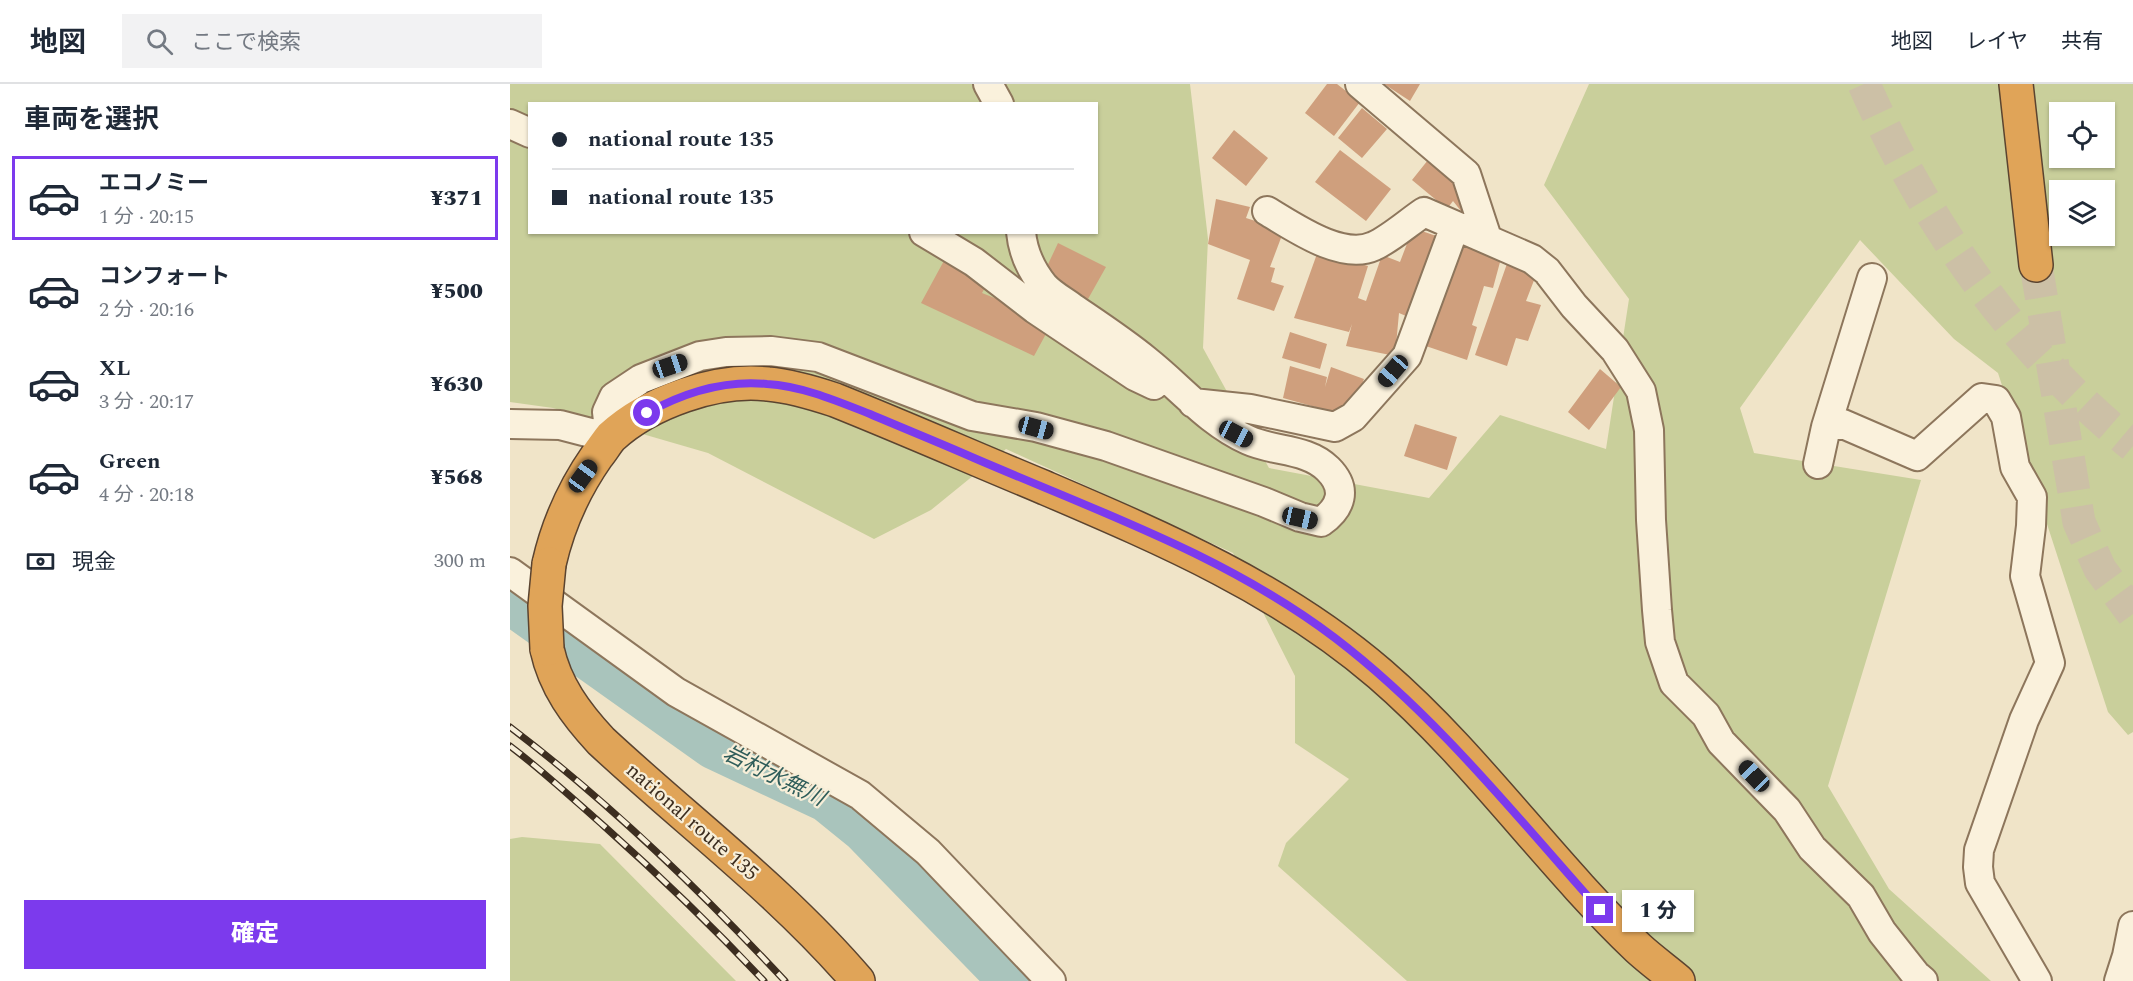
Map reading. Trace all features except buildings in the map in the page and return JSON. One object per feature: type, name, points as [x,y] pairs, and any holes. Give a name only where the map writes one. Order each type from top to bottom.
[{"type":"highway","points":[[2016,84],[2036,266]]},
{"type":"highway","points":[[610,438],[628,424],[661,405],[706,388],[753,383],[795,389],[835,400],[909,430],[1147,532],[1232,573],[1333,637],[1420,711],[1600,910],[1640,950],[1678,981]]},
{"type":"highway","name":"national route 135","points":[[610,438],[583,476],[554,541],[544,606],[547,649],[552,666],[578,717],[601,741],[783,902],[838,957],[858,981]]},
{"type":"street","points":[[988,84],[998,102]]},
{"type":"street","points":[[1362,85],[1466,174],[1487,238]]},
{"type":"street","points":[[510,124],[528,132]]},
{"type":"street","points":[[1267,211],[1310,236],[1333,245],[1358,250],[1374,247],[1424,212],[1532,259],[1547,271],[1574,306],[1615,350],[1641,391],[1649,430],[1650,520],[1660,642],[1674,682],[1706,715],[1721,742],[1787,810],[1812,848],[1861,896],[1882,932],[1923,981]]},
{"type":"street","points":[[927,234],[974,262],[1035,309],[1134,376],[1192,403],[1250,409],[1335,427],[1353,417],[1407,356],[1455,226]]},
{"type":"street","points":[[510,424],[560,425],[610,438],[607,412],[614,397],[641,379],[700,356],[726,352],[771,351],[818,357],[972,416],[1036,428],[1106,446],[1264,502],[1300,518],[1321,522],[1332,514],[1339,503],[1340,493],[1337,481],[1329,470],[1318,461],[1304,455],[1250,441],[1222,426],[1192,403],[1148,362],[1046,288],[1029,266],[1021,234]]},
{"type":"street","points":[[1818,464],[1826,427],[1872,278]]},
{"type":"street","points":[[1826,427],[1843,424],[1917,456],[1982,398],[1996,400],[2006,417],[2015,467],[2032,497],[2025,576],[2050,663],[2024,720],[1979,850],[1978,867],[1980,883],[2037,981]]},
{"type":"street","points":[[510,572],[676,692],[860,795],[928,852],[1051,981]]},
{"type":"street","points":[[2119,981],[2133,926]]},
{"type":"green space","points":[[510,84],[1190,84],[1208,239],[1203,348],[1269,468],[1429,498],[1500,415],[1606,449],[1629,299],[1544,185],[1589,84],[2133,84],[2133,732],[2128,735],[2108,712],[1998,373],[1954,339],[1860,240],[1740,408],[1754,453],[1921,480],[1828,786],[1889,889],[1991,981],[1407,981],[1278,866],[1286,843],[1349,779],[1295,743],[1295,676],[1233,553],[1006,449],[931,510],[874,539],[708,453],[553,408],[510,402]]},
{"type":"green space","points":[[522,837],[600,844],[736,981],[510,981],[510,839]]},
{"type":"waterway","name":"岩村水無川","points":[[510,602],[714,747],[827,800],[864,830],[1011,981]]},
{"type":"tunnel","points":[[1864,84],[1915,186],[1977,281],[2012,326],[2050,368],[2090,409],[2133,446]]},
{"type":"tunnel","points":[[2036,265],[2079,522],[2100,569],[2133,614]]},
{"type":"railway","points":[[510,727],[583,786],[653,848],[785,981]]},
{"type":"railway","points":[[510,746],[558,785],[646,864],[764,981]]},
{"type":"route","points":[[647,413],[676,398],[706,388],[738,384],[768,384],[820,395],[909,430],[1112,517],[1232,573],[1333,637],[1420,711],[1600,910]]}]
